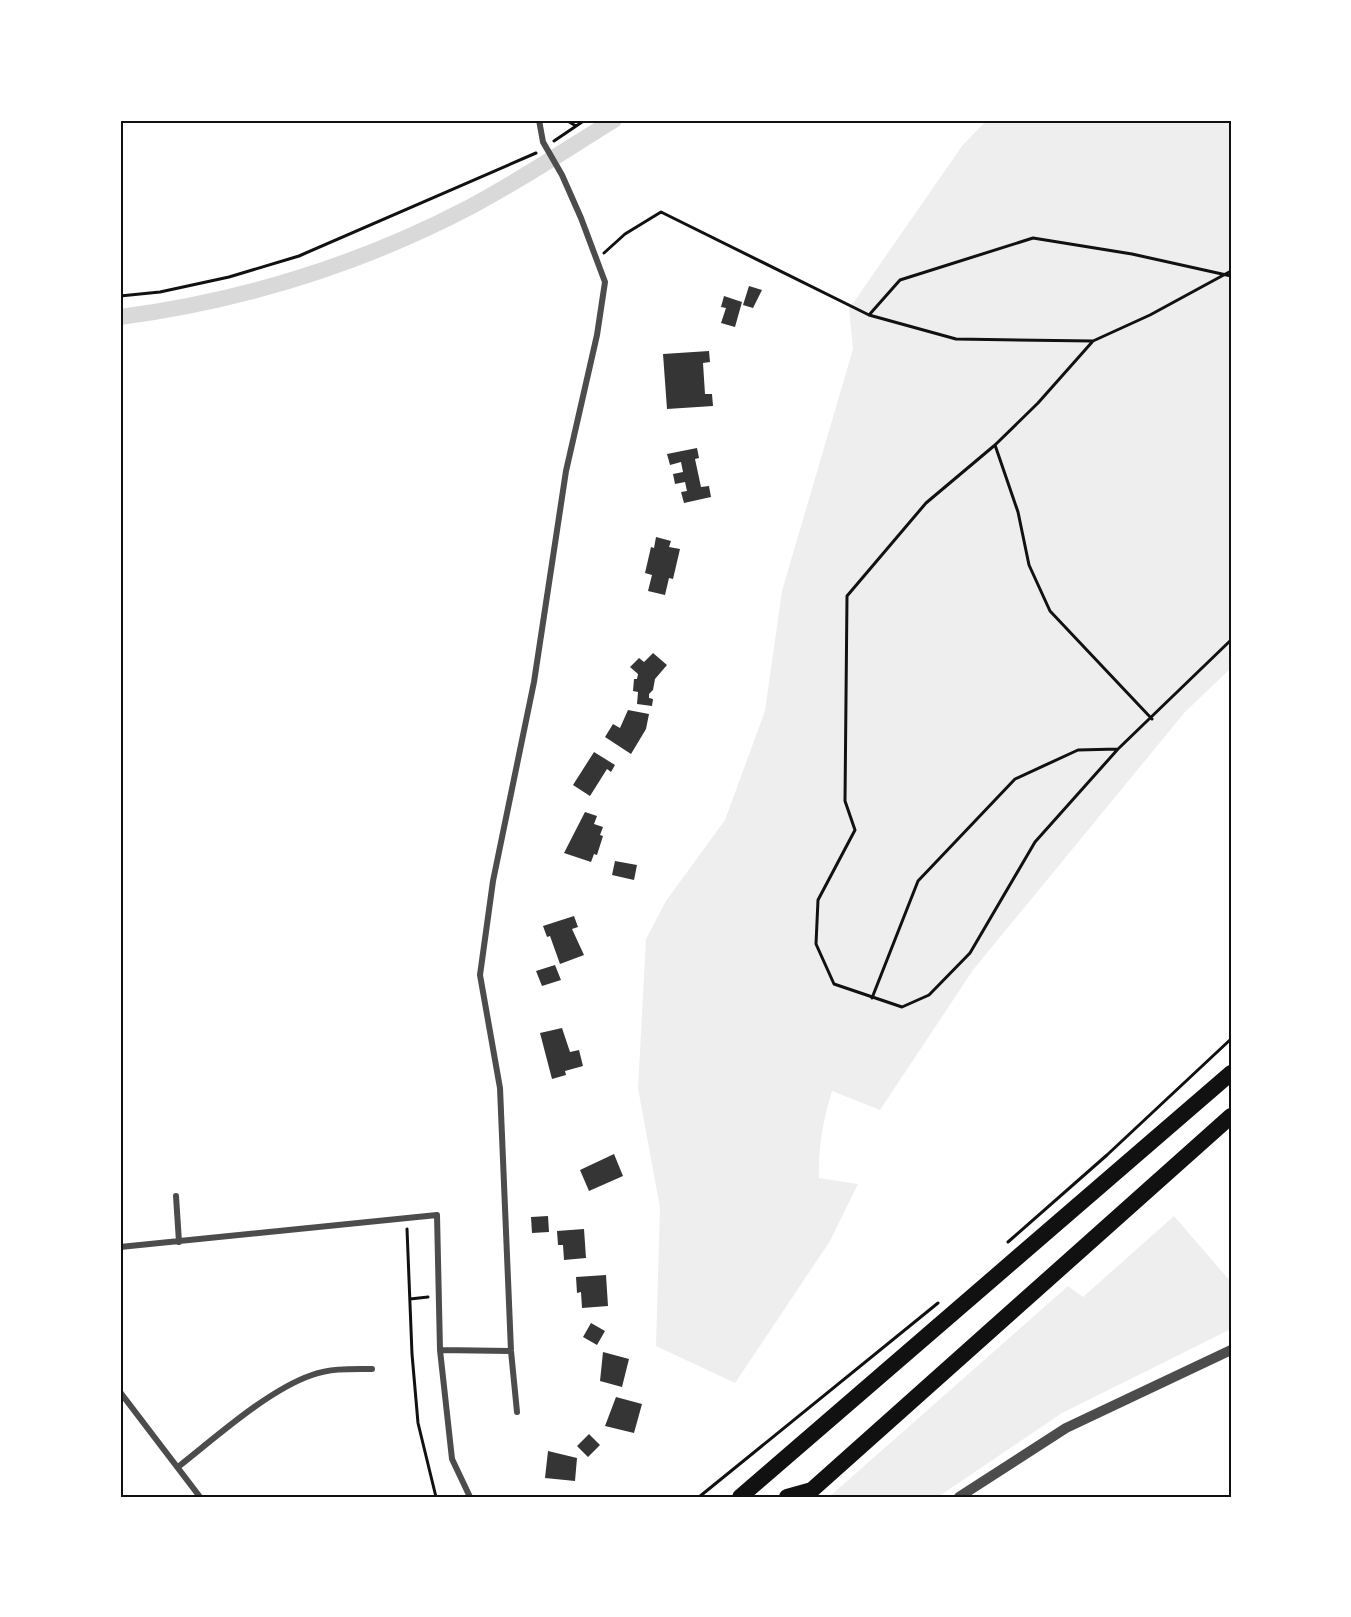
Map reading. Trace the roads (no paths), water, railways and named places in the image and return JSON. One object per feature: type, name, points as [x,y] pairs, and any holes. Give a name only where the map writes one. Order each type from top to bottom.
[{"type":"highway","points":[[741,1497],[1231,1073]]},
{"type":"highway","points":[[787,1497],[808,1493],[1231,1116]]},
{"type":"street","points":[[516,1412],[511,1351],[500,1088],[480,975],[493,881],[534,682],[566,471],[602,306],[604,282],[598,259],[546,143],[539,120]]},
{"type":"street","points":[[176,1196],[179,1242]]},
{"type":"street","points":[[120,1247],[437,1215],[440,1350],[452,1459],[470,1497]]},
{"type":"street","points":[[440,1350],[511,1351]]},
{"type":"street","points":[[959,1497],[1066,1428],[1231,1350]]},
{"type":"street","points":[[178,1467],[290,1385],[312,1375],[338,1370],[372,1368]]},
{"type":"street","points":[[120,1392],[200,1497]]},
{"type":"waterway","points":[[120,317],[211,301],[344,263],[470,207],[525,176],[614,120]]}]
